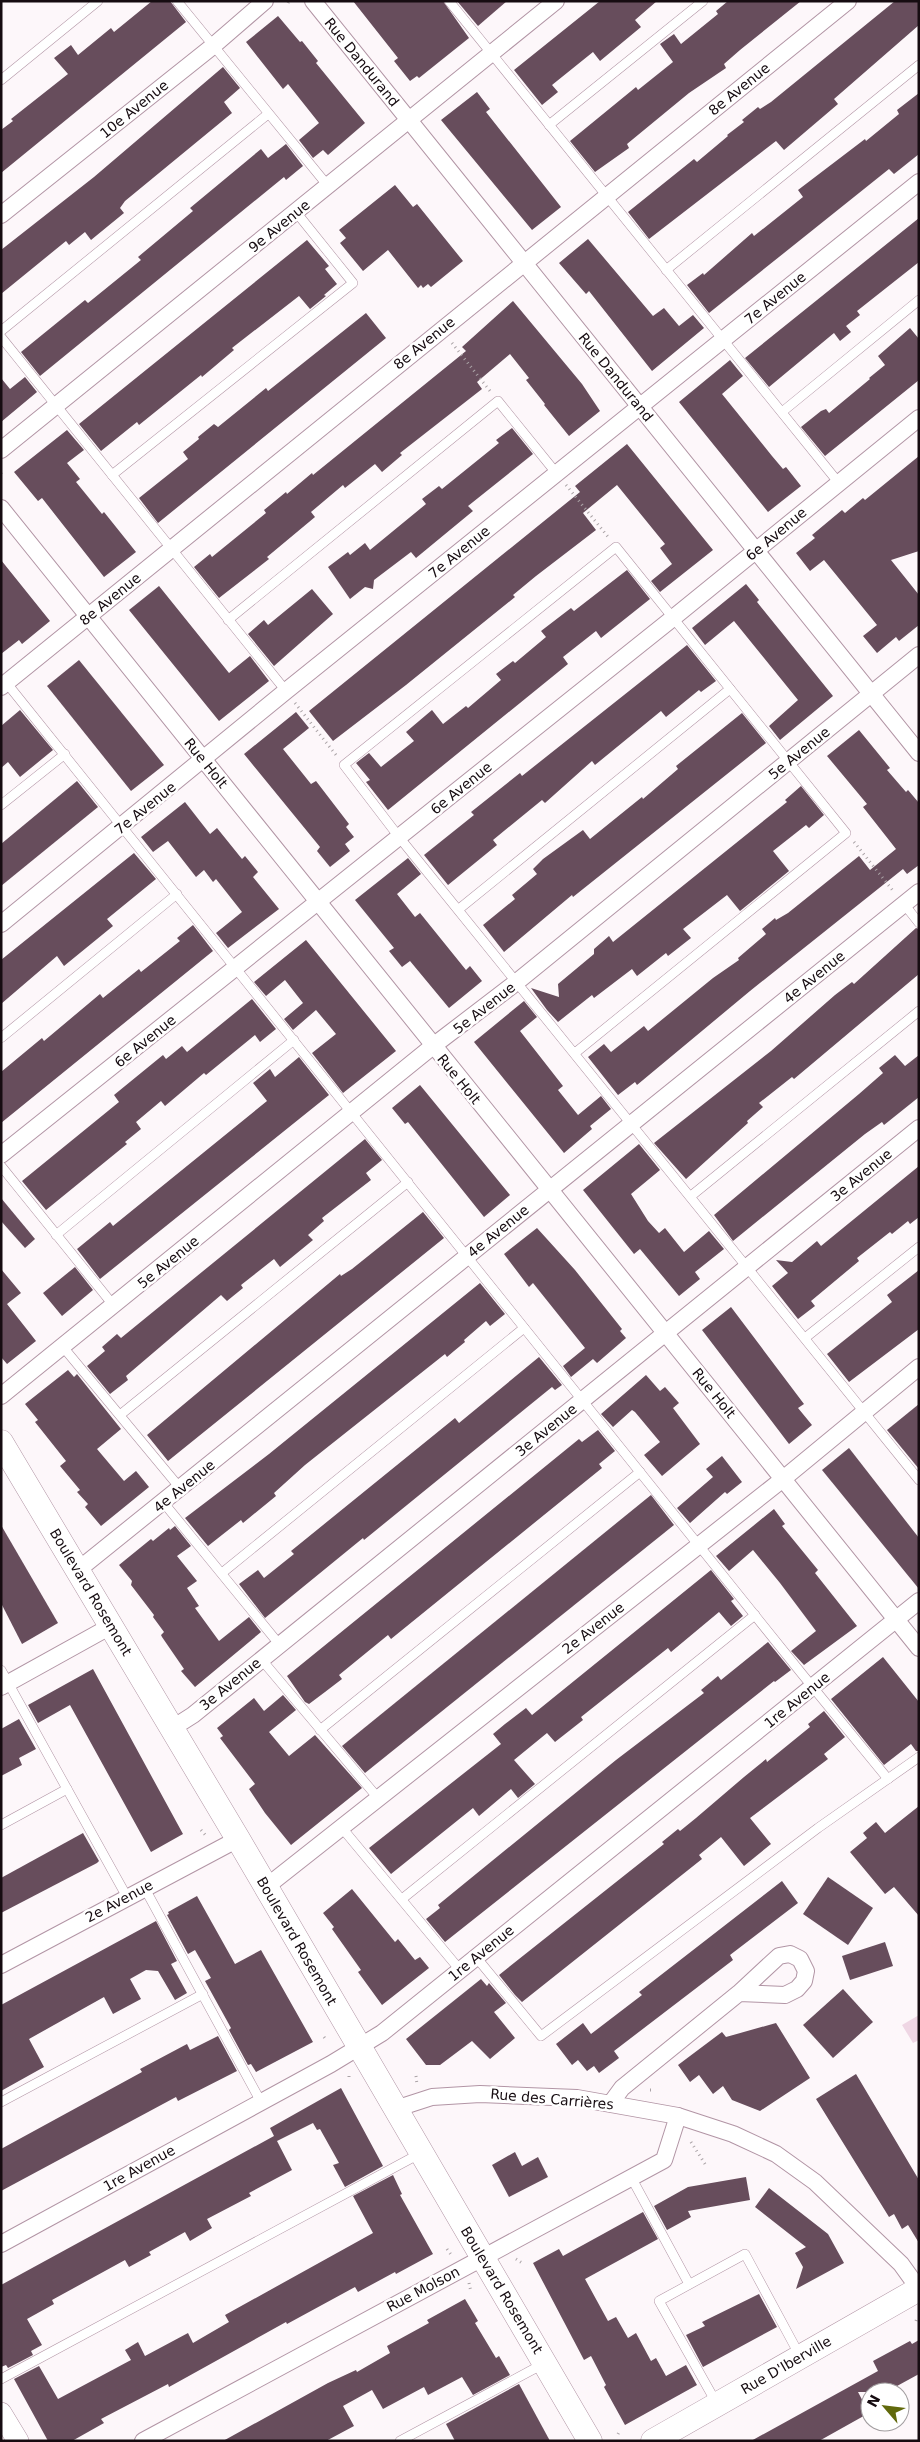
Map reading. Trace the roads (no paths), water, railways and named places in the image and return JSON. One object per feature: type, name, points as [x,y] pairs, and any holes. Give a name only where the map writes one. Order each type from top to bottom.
[{"type":"main road","name":"Boulevard Rosemont","points":[[1,1442],[238,1839],[590,2441]]},
{"type":"main road","name":"Rue D'Iberville","points":[[653,2441],[919,2289]]},
{"type":"street","name":"10e Avenue","points":[[1,215],[213,46],[265,1]]},
{"type":"street","name":"Rue Dandurand","points":[[313,1],[919,753]]},
{"type":"street","name":"9e Avenue","points":[[1,450],[556,1]]},
{"type":"street","name":"8e Avenue","points":[[3,682],[171,550],[848,1]]},
{"type":"street","name":"7e Avenue","points":[[1,924],[204,760],[286,691],[919,182]]},
{"type":"street","name":"6e Avenue","points":[[1,1155],[673,618],[919,418]]},
{"type":"street","name":"Rue Holt","points":[[1,508],[316,902],[919,1648]]},
{"type":"street","name":"5e Avenue","points":[[1,1396],[353,1113],[433,1046],[518,982],[919,655]]},
{"type":"street","name":"4e Avenue","points":[[78,1570],[919,892]]},
{"type":"street","name":"3e Avenue","points":[[171,1729],[192,1715],[919,1128]]},
{"type":"street","name":"2e Avenue","points":[[266,1887],[699,1545],[919,1367]]},
{"type":"street","name":"1re Avenue","points":[[1,2244],[261,2102],[382,2033],[919,1601]]},
{"type":"street","points":[[4,1680],[111,1626]]},
{"type":"street","name":"2e Avenue","points":[[1,1965],[238,1839]]},
{"type":"street","points":[[611,2103],[622,2088],[739,1994]]},
{"type":"street","name":"Rue des Carrières","points":[[395,2109],[432,2097],[480,2094],[577,2098],[678,2116],[733,2134],[776,2154],[815,2182],[901,2264],[919,2289]]},
{"type":"street","name":"Rue Molson","points":[[143,2441],[664,2160],[678,2116]]},
{"type":"street","points":[[1,2413],[18,2441]]},
{"type":"lane","points":[[1,80],[98,1]]},
{"type":"lane","points":[[176,1],[328,186]]},
{"type":"lane","points":[[449,1],[838,482]]},
{"type":"lane","points":[[549,125],[703,1]]},
{"type":"lane","points":[[666,270],[919,65]]},
{"type":"lane","points":[[1,331],[268,114]]},
{"type":"lane","points":[[112,475],[353,283],[296,212]]},
{"type":"lane","points":[[782,412],[919,300]]},
{"type":"lane","points":[[1,337],[286,691]]},
{"type":"lane","points":[[228,620],[498,401],[557,474]]},
{"type":"lane","points":[[575,1053],[846,833],[616,547],[344,765],[400,837],[919,1480]]},
{"type":"lane","points":[[3,682],[177,894],[812,1688],[888,1778]]},
{"type":"lane","points":[[459,909],[730,689]]},
{"type":"lane","points":[[1,805],[64,754]]},
{"type":"lane","points":[[1,1038],[177,894]]},
{"type":"lane","points":[[904,904],[919,923]]},
{"type":"lane","points":[[691,1196],[919,1011]]},
{"type":"lane","points":[[56,1235],[294,1040]]},
{"type":"lane","points":[[1,1166],[114,1306]]},
{"type":"lane","points":[[120,1415],[408,1182]]},
{"type":"lane","points":[[805,1338],[919,1247]]},
{"type":"lane","points":[[222,1573],[524,1328]]},
{"type":"lane","points":[[64,1347],[180,1488]]},
{"type":"lane","points":[[320,1730],[640,1472]]},
{"type":"lane","points":[[163,1502],[279,1644]]},
{"type":"lane","points":[[402,1899],[755,1615]]},
{"type":"lane","points":[[261,1659],[378,1798]]},
{"type":"lane","points":[[4,1680],[127,1897]]},
{"type":"lane","points":[[476,1958],[541,2036],[818,1828],[919,1757]]},
{"type":"lane","points":[[1,1825],[67,1789]]},
{"type":"lane","points":[[342,1828],[460,1970]]},
{"type":"lane","points":[[144,1888],[261,2102]]},
{"type":"lane","points":[[1,2102],[203,1994]]},
{"type":"lane","points":[[1,2379],[421,2153]]},
{"type":"lane","points":[[631,2177],[689,2284]]},
{"type":"lane","points":[[717,2404],[659,2300],[745,2254],[801,2357]]},
{"type":"lane","points":[[400,2441],[545,2363]]}]
